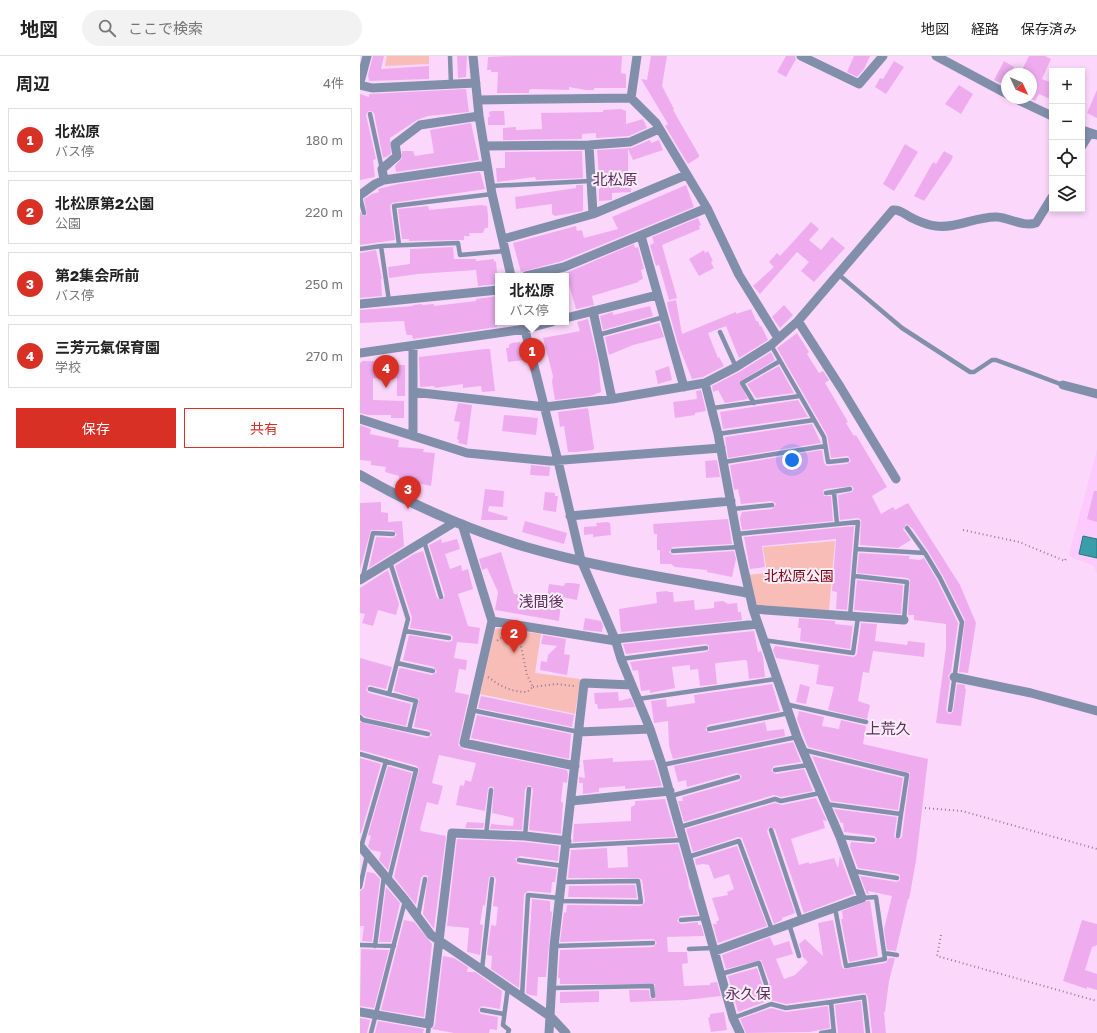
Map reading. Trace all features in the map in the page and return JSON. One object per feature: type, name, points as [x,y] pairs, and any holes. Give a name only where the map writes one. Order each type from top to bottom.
[{"type":"street","points":[[366,56],[360,84],[372,88],[451,83],[476,83]]},
{"type":"street","points":[[473,56],[479,116],[487,165],[510,273]]},
{"type":"street","points":[[631,98],[637,56]]},
{"type":"street","points":[[802,56],[859,84],[883,56]]},
{"type":"street","points":[[936,56],[1001,91]]},
{"type":"street","points":[[478,100],[631,98],[656,123],[706,208],[739,275],[778,338]]},
{"type":"street","points":[[1027,104],[1049,115]]},
{"type":"street","points":[[384,180],[382,169],[397,156],[395,144],[420,125],[479,116]]},
{"type":"street","points":[[484,146],[589,145],[630,142],[659,129]]},
{"type":"street","points":[[589,145],[593,214]]},
{"type":"street","points":[[360,196],[364,188],[384,180],[487,165]]},
{"type":"street","points":[[502,239],[593,214],[686,174]]},
{"type":"street","points":[[413,392],[545,407],[612,399],[705,383],[736,367],[771,345],[798,320],[893,210],[898,210],[910,218],[925,224],[938,226],[987,217],[999,217],[1025,224],[1034,224],[1049,202]]},
{"type":"street","points":[[539,273],[564,267],[706,208]]},
{"type":"street","points":[[641,236],[684,387]]},
{"type":"street","points":[[360,304],[495,290]]},
{"type":"street","points":[[569,317],[657,295]]},
{"type":"street","points":[[593,311],[612,399]]},
{"type":"street","points":[[798,320],[896,479]]},
{"type":"street","points":[[360,354],[524,326],[545,407],[581,560],[615,640],[621,659],[650,729],[680,827],[733,1018],[740,1033]]},
{"type":"street","points":[[413,346],[413,436]]},
{"type":"street","points":[[705,383],[724,462],[748,593],[797,737],[820,793],[840,836],[862,898],[714,950]]},
{"type":"street","points":[[1064,385],[1097,394]]},
{"type":"street","points":[[360,419],[467,453],[558,461],[721,448]]},
{"type":"street","points":[[360,475],[401,498],[459,523],[526,547],[581,560],[748,593]]},
{"type":"street","points":[[570,516],[732,505]]},
{"type":"street","points":[[362,578],[424,541],[459,523]]},
{"type":"street","points":[[459,523],[492,621],[484,675],[471,710],[464,743],[575,766]]},
{"type":"street","points":[[753,609],[904,620]]},
{"type":"street","points":[[492,621],[615,640],[758,624]]},
{"type":"street","points":[[954,676],[1032,693],[1097,712]]},
{"type":"street","points":[[549,1033],[554,946],[567,843],[584,683],[632,685]]},
{"type":"street","points":[[579,732],[650,729]]},
{"type":"street","points":[[571,801],[670,793]]},
{"type":"street","points":[[360,1012],[375,1014],[429,1029],[452,833],[525,836],[567,843]]},
{"type":"street","points":[[360,846],[387,877],[431,935],[439,942],[482,969],[551,1017],[566,1033]]},
{"type":"lane","points":[[450,56],[451,83]]},
{"type":"lane","points":[[370,114],[382,169]]},
{"type":"lane","points":[[399,245],[394,206],[492,190],[590,180]]},
{"type":"lane","points":[[360,196],[364,213]]},
{"type":"lane","points":[[360,249],[381,246],[458,243],[460,255],[505,250]]},
{"type":"lane","points":[[381,246],[389,301]]},
{"type":"lane","points":[[838,274],[902,328],[970,372],[974,372],[992,360],[996,360],[1064,385]]},
{"type":"lane","points":[[597,335],[664,317]]},
{"type":"lane","points":[[720,332],[736,367]]},
{"type":"lane","points":[[771,345],[824,437],[828,462],[846,460]]},
{"type":"lane","points":[[754,403],[742,383],[780,361]]},
{"type":"lane","points":[[712,408],[800,396]]},
{"type":"lane","points":[[718,434],[814,420]]},
{"type":"lane","points":[[724,462],[825,446]]},
{"type":"lane","points":[[826,493],[850,489]]},
{"type":"lane","points":[[834,492],[837,524]]},
{"type":"lane","points":[[732,505],[772,505]]},
{"type":"lane","points":[[737,534],[858,522],[853,653],[763,640]]},
{"type":"lane","points":[[907,528],[925,553],[940,578],[962,622],[950,710]]},
{"type":"lane","points":[[362,578],[373,533],[393,534]]},
{"type":"lane","points":[[424,541],[441,597]]},
{"type":"lane","points":[[672,551],[739,547]]},
{"type":"lane","points":[[857,549],[925,553]]},
{"type":"lane","points":[[389,694],[408,619],[390,562]]},
{"type":"lane","points":[[855,576],[907,582],[904,620]]},
{"type":"lane","points":[[405,631],[449,638]]},
{"type":"lane","points":[[621,659],[706,648]]},
{"type":"lane","points":[[397,663],[433,671]]},
{"type":"lane","points":[[638,699],[776,679]]},
{"type":"lane","points":[[370,689],[416,701],[409,730]]},
{"type":"lane","points":[[785,704],[866,722]]},
{"type":"lane","points":[[471,710],[579,732]]},
{"type":"lane","points":[[709,729],[789,713]]},
{"type":"lane","points":[[360,717],[363,720],[428,734]]},
{"type":"lane","points":[[662,765],[797,737]]},
{"type":"lane","points":[[802,750],[907,775],[898,836]]},
{"type":"lane","points":[[360,754],[416,770],[387,877],[375,946]]},
{"type":"lane","points":[[360,846],[386,761]]},
{"type":"lane","points":[[775,770],[808,765]]},
{"type":"lane","points":[[670,793],[738,777]]},
{"type":"lane","points":[[525,836],[529,789]]},
{"type":"lane","points":[[486,835],[490,790]]},
{"type":"lane","points":[[680,827],[775,799],[781,801],[820,793]]},
{"type":"lane","points":[[825,804],[901,814]]},
{"type":"lane","points":[[771,830],[801,920]]},
{"type":"lane","points":[[840,836],[873,840]]},
{"type":"lane","points":[[567,843],[683,840]]},
{"type":"lane","points":[[688,857],[738,841],[772,930]]},
{"type":"lane","points":[[360,887],[367,854]]},
{"type":"lane","points":[[519,860],[564,866]]},
{"type":"lane","points":[[853,871],[897,878]]},
{"type":"lane","points":[[418,917],[425,879]]},
{"type":"lane","points":[[482,969],[492,879]]},
{"type":"lane","points":[[522,996],[528,895],[560,899],[641,902],[638,881],[562,882]]},
{"type":"lane","points":[[835,908],[846,966],[885,959],[876,897],[862,898]]},
{"type":"lane","points":[[371,1033],[405,900]]},
{"type":"lane","points":[[681,920],[705,918]]},
{"type":"lane","points":[[789,924],[799,956]]},
{"type":"lane","points":[[554,946],[653,943]]},
{"type":"lane","points":[[360,945],[394,946]]},
{"type":"lane","points":[[689,949],[714,950]]},
{"type":"lane","points":[[884,952],[897,955]]},
{"type":"lane","points":[[721,974],[759,963],[766,984]]},
{"type":"lane","points":[[552,988],[652,986],[653,996]]},
{"type":"lane","points":[[508,987],[503,1025],[509,1030],[508,1033]]},
{"type":"lane","points":[[733,1018],[771,1004],[786,1008],[864,997],[868,1033]]},
{"type":"lane","points":[[821,1033],[833,1032],[830,1002]]},
{"type":"lane","points":[[482,1010],[504,1014]]},
{"type":"path","points":[[963,530],[1019,542],[1057,558],[1065,560],[1066,558]]},
{"type":"path","points":[[494,647],[500,638],[505,637],[516,641],[521,646],[527,675],[532,687]]},
{"type":"path","points":[[490,670],[484,675],[501,686],[516,691],[527,692],[532,687],[546,684],[569,684],[583,692]]},
{"type":"path","points":[[925,808],[962,811],[1097,849]]},
{"type":"path","points":[[941,935],[937,956],[1097,1001]]},
{"type":"shaded area","points":[[1097,449],[1097,574],[1094,566],[1071,557],[1069,554]]},
{"type":"shaded area","points":[[1083,536],[1097,539],[1097,558],[1079,554]]},
{"type":"green space","points":[[387,56],[429,56],[429,64],[385,66]]},
{"type":"green space","name":"北松原公園","points":[[835,541],[829,610],[759,606],[754,601],[747,575],[767,573],[763,547]]},
{"type":"green space","points":[[498,628],[541,634],[535,673],[580,679],[575,714],[480,694],[495,630]]},
{"type":"building","points":[[373,56],[384,56],[381,69],[429,66],[429,79],[369,81],[368,75]]},
{"type":"building","points":[[457,56],[467,56],[466,77],[458,78]]},
{"type":"building","points":[[622,56],[621,73],[626,74],[626,88],[594,88],[594,90],[586,90],[569,87],[569,90],[532,89],[529,90],[529,93],[497,93],[498,72],[491,72],[491,70],[487,70],[488,57]]},
{"type":"building","points":[[651,56],[667,56],[662,86],[674,109],[673,110],[699,155],[699,157],[688,164],[665,126],[668,124],[641,79],[647,80]]},
{"type":"building","points":[[786,56],[795,56],[796,59],[786,77],[777,72]]},
{"type":"building","points":[[854,56],[870,56],[864,69],[857,77],[847,72]]},
{"type":"building","points":[[1029,56],[1045,56],[1051,59],[1042,79],[1049,82],[1049,99],[1039,94],[1037,98],[1037,68],[1023,68]]},
{"type":"building","points":[[894,61],[904,67],[886,94],[875,87],[880,78],[883,79]]},
{"type":"building","points":[[1004,61],[1014,67],[1001,68],[1001,84],[994,80]]},
{"type":"building","points":[[959,85],[973,94],[961,114],[945,104]]},
{"type":"building","points":[[466,89],[469,112],[428,116],[417,120],[390,138],[391,154],[383,158],[374,113],[368,111],[366,115],[376,159],[373,160],[375,177],[360,180],[360,94],[369,97],[369,94]]},
{"type":"building","points":[[1097,90],[1097,118],[1087,113]]},
{"type":"building","points":[[621,109],[626,111],[626,124],[643,119],[647,128],[629,136],[596,138],[596,133],[582,134],[582,139],[503,140],[503,128],[516,127],[516,130],[542,129],[541,113],[603,112],[603,110]]},
{"type":"building","points":[[504,111],[505,125],[488,125],[488,117],[490,117],[489,112]]},
{"type":"building","points":[[471,123],[479,160],[396,172],[395,166],[402,158],[402,151],[413,151],[415,156],[434,153],[430,130]]},
{"type":"building","points":[[650,140],[651,143],[659,140],[663,150],[633,160],[628,149],[628,182],[630,182],[631,192],[612,193],[612,200],[599,201],[600,189],[597,150],[631,148]]},
{"type":"building","points":[[905,144],[918,152],[894,191],[883,184]]},
{"type":"building","points":[[582,151],[583,178],[536,180],[535,177],[497,182],[496,168],[505,168],[505,152]]},
{"type":"building","points":[[944,151],[953,156],[951,161],[924,201],[914,196],[933,162],[936,164]]},
{"type":"building","points":[[480,172],[485,189],[392,203],[390,206],[395,240],[360,245],[360,212],[363,216],[367,215],[364,199],[379,192],[378,189],[398,184]]},
{"type":"building","points":[[576,185],[583,185],[583,211],[555,216],[552,214],[552,204],[516,209],[515,197],[576,188]]},
{"type":"building","points":[[686,185],[694,207],[562,261],[521,272],[513,243],[576,226],[577,231],[582,230],[584,238],[618,229],[612,217]]},
{"type":"building","points":[[481,205],[487,206],[488,215],[488,228],[485,228],[483,233],[469,233],[470,236],[464,236],[464,240],[409,241],[409,239],[402,239],[398,209],[428,206],[429,210]]},
{"type":"building","points":[[698,218],[701,225],[699,226],[700,229],[662,245],[677,298],[669,300],[659,265],[656,266],[650,245],[654,243],[652,237]]},
{"type":"building","points":[[811,222],[819,229],[809,240],[821,250],[832,237],[845,248],[814,282],[801,271],[809,262],[797,252],[760,294],[753,286],[774,267],[769,262],[777,253],[780,256]]},
{"type":"building","points":[[634,244],[635,248],[638,247],[644,269],[641,270],[643,279],[638,281],[639,282],[592,296],[594,305],[576,309],[569,284],[569,273],[566,273]]},
{"type":"building","points":[[453,247],[454,259],[476,259],[476,261],[494,259],[494,262],[496,261],[497,273],[495,273],[495,284],[478,286],[476,270],[418,274],[389,278],[388,267],[410,264],[410,249]]},
{"type":"building","points":[[376,250],[382,279],[382,296],[360,298],[360,253]]},
{"type":"building","points":[[704,250],[705,253],[708,251],[713,261],[711,262],[714,268],[699,276],[689,259]]},
{"type":"building","points":[[495,296],[495,325],[497,325],[497,327],[413,339],[412,335],[407,335],[406,333],[404,321],[360,323],[360,310],[422,304],[434,304],[434,306],[476,301],[476,299]]},
{"type":"building","points":[[676,300],[682,334],[736,312],[736,314],[751,309],[756,321],[758,321],[760,327],[761,325],[768,340],[739,358],[726,326],[708,333],[718,358],[719,357],[724,366],[703,377],[692,379],[678,344],[668,308],[667,302]]},
{"type":"building","points":[[784,305],[793,315],[780,328],[772,317]]},
{"type":"building","points":[[650,306],[653,316],[603,330],[600,316],[613,312],[613,315]]},
{"type":"building","points":[[588,319],[598,360],[601,392],[590,396],[555,400],[552,382],[553,376],[543,338],[580,331],[577,322]]},
{"type":"building","points":[[659,323],[664,337],[633,345],[609,355],[605,337]]},
{"type":"building","points":[[797,333],[809,352],[807,354],[819,373],[823,371],[829,380],[825,383],[848,422],[846,423],[854,436],[856,435],[887,487],[872,496],[881,514],[893,507],[895,510],[908,503],[960,585],[976,623],[968,673],[959,672],[965,620],[943,576],[928,551],[913,529],[907,524],[903,529],[911,540],[898,548],[860,545],[861,520],[858,518],[840,520],[838,495],[852,492],[854,489],[852,486],[825,489],[823,491],[824,496],[831,496],[833,521],[742,530],[740,518],[742,512],[772,509],[776,504],[772,501],[741,504],[738,489],[734,490],[730,465],[822,450],[824,463],[827,466],[847,464],[851,461],[848,456],[831,458],[827,435],[777,348]]},
{"type":"building","points":[[520,342],[524,360],[508,362],[506,348],[509,348],[509,345],[512,343]]},
{"type":"building","points":[[490,349],[495,391],[482,392],[481,386],[463,388],[463,384],[435,388],[434,386],[420,387],[419,357]]},
{"type":"building","points":[[771,352],[775,360],[739,382],[748,399],[725,403],[718,390],[713,392],[712,386],[739,372]]},
{"type":"building","points":[[363,361],[397,362],[397,365],[405,365],[405,396],[397,396],[397,378],[373,378],[373,400],[404,401],[404,418],[391,418],[391,415],[368,415],[360,413],[360,363]]},
{"type":"building","points":[[669,366],[672,380],[658,384],[655,371]]},
{"type":"building","points":[[779,366],[794,393],[756,398],[747,384]]},
{"type":"building","points":[[701,390],[706,411],[695,413],[695,415],[675,418],[673,402],[697,399],[696,391]]},
{"type":"building","points":[[798,400],[808,417],[723,429],[720,412]]},
{"type":"building","points":[[458,403],[472,405],[467,445],[458,443],[459,440],[457,439],[460,422],[454,421]]},
{"type":"building","points":[[588,408],[594,448],[593,450],[568,452],[564,426],[560,427],[558,412]]},
{"type":"building","points":[[504,415],[538,418],[536,435],[502,431]]},
{"type":"building","points":[[812,424],[821,443],[728,458],[725,437]]},
{"type":"building","points":[[360,425],[371,429],[370,434],[399,440],[398,447],[424,449],[423,452],[435,453],[431,486],[399,479],[399,476],[385,472],[386,467],[371,465],[371,461],[360,460]]},
{"type":"building","points":[[717,460],[720,477],[706,478],[705,461]]},
{"type":"building","points":[[531,465],[550,467],[549,476],[530,475]]},
{"type":"building","points":[[485,489],[504,491],[503,507],[489,506],[488,511],[508,517],[507,520],[481,520]]},
{"type":"building","points":[[1094,491],[1097,491],[1097,522],[1087,519]]},
{"type":"building","points":[[545,492],[555,493],[555,496],[558,496],[556,512],[543,510]]},
{"type":"building","points":[[381,502],[381,512],[388,513],[388,522],[402,521],[404,546],[369,568],[376,537],[393,538],[397,535],[393,530],[371,530],[360,569],[360,503]]},
{"type":"building","points":[[728,519],[732,544],[673,547],[669,552],[673,555],[734,551],[736,559],[732,577],[707,572],[707,570],[675,567],[671,564],[660,564],[660,550],[657,550],[657,534],[654,534],[653,524]]},
{"type":"building","points":[[525,521],[567,533],[564,544],[522,532]]},
{"type":"building","points":[[596,523],[610,523],[611,535],[593,537],[593,534],[584,535],[584,527],[597,526]]},
{"type":"building","points":[[854,526],[847,610],[836,609],[837,592],[832,591],[836,539],[762,546],[765,567],[750,569],[744,537]]},
{"type":"building","points":[[441,539],[442,543],[457,539],[460,549],[445,554],[450,569],[461,565],[462,571],[468,569],[473,589],[458,594],[468,626],[480,628],[478,644],[457,642],[454,658],[467,660],[466,670],[459,669],[455,692],[469,695],[458,745],[463,749],[567,770],[568,774],[567,783],[563,782],[561,802],[563,802],[561,834],[529,830],[533,789],[529,785],[525,789],[522,830],[490,829],[491,824],[513,826],[514,818],[492,813],[494,788],[491,786],[488,788],[485,811],[456,805],[460,785],[464,786],[465,780],[471,782],[476,763],[439,755],[432,783],[443,786],[438,805],[427,802],[420,829],[421,831],[446,836],[434,929],[423,914],[428,876],[424,875],[421,878],[416,905],[394,877],[419,769],[417,766],[360,750],[360,722],[427,738],[432,735],[429,730],[414,727],[419,699],[394,691],[399,669],[401,668],[432,675],[437,672],[434,667],[403,660],[409,635],[448,642],[452,641],[453,637],[450,634],[410,628],[412,618],[395,566],[414,554],[423,551],[437,598],[442,600],[445,596],[429,545]]},
{"type":"building","points":[[501,552],[514,594],[547,599],[549,584],[564,586],[565,583],[580,584],[577,600],[562,597],[559,621],[495,610],[498,592],[487,568],[482,570],[479,559]]},
{"type":"building","points":[[859,553],[910,556],[909,559],[920,560],[924,558],[937,580],[958,623],[951,672],[948,676],[950,681],[946,710],[949,714],[953,712],[957,684],[965,685],[966,689],[961,726],[936,723],[946,648],[946,624],[914,620],[914,615],[908,615],[910,580],[907,578],[857,573]]},
{"type":"building","points":[[388,570],[399,604],[396,615],[378,610],[373,626],[362,623],[365,614],[360,613],[360,588]]},
{"type":"building","points":[[857,580],[903,585],[901,614],[854,610]]},
{"type":"building","points":[[656,592],[673,592],[674,602],[694,600],[695,610],[714,608],[714,602],[723,601],[728,604],[737,603],[738,612],[741,612],[742,620],[621,632],[619,609],[657,603]]},
{"type":"building","points":[[585,618],[601,621],[603,626],[602,632],[583,630]]},
{"type":"building","points":[[799,618],[835,621],[835,624],[853,626],[850,649],[800,641],[801,628],[798,628]]},
{"type":"building","points":[[861,623],[877,624],[875,641],[907,645],[908,641],[925,643],[924,657],[873,651],[869,673],[863,672],[858,701],[870,705],[867,719],[828,710],[834,687],[816,684],[819,665],[776,658],[773,650],[775,646],[854,657],[857,654]]},
{"type":"building","points":[[754,631],[758,652],[761,651],[763,657],[765,677],[749,679],[747,661],[745,660],[717,663],[715,664],[717,684],[700,686],[698,669],[690,670],[690,665],[672,667],[675,688],[650,693],[650,690],[641,691],[638,670],[633,671],[630,662],[706,652],[709,650],[709,646],[706,644],[626,654],[623,644]]},
{"type":"building","points":[[543,635],[566,639],[564,654],[570,655],[567,675],[540,670],[541,661],[547,662],[548,655],[557,646],[541,644]]},
{"type":"building","points":[[360,658],[392,667],[386,689],[369,685],[366,690],[369,693],[411,704],[406,726],[365,717],[360,713]]},
{"type":"building","points":[[772,684],[780,711],[708,725],[705,730],[710,733],[765,722],[767,731],[784,729],[785,736],[673,759],[669,746],[668,721],[654,723],[651,701],[666,699],[667,707],[695,703],[694,695]]},
{"type":"building","points":[[800,684],[810,687],[806,704],[796,702]]},
{"type":"building","points":[[618,692],[619,701],[631,698],[635,707],[598,709],[597,704],[595,704],[594,693]]},
{"type":"building","points":[[481,696],[574,715],[572,727],[478,708]]},
{"type":"building","points":[[799,711],[824,717],[822,726],[839,729],[841,720],[866,726],[863,744],[928,759],[916,861],[909,899],[896,951],[887,950],[884,929],[892,896],[868,891],[869,894],[867,894],[860,876],[897,882],[900,880],[900,876],[898,874],[858,868],[850,847],[851,842],[873,844],[877,839],[874,836],[844,832],[843,823],[841,823],[834,809],[897,817],[894,837],[900,839],[902,837],[910,773],[808,747],[797,719]]},
{"type":"building","points":[[477,715],[571,734],[569,759],[471,738]]},
{"type":"building","points":[[793,742],[801,762],[774,766],[771,771],[776,774],[804,769],[813,791],[781,797],[774,795],[684,822],[678,801],[683,801],[682,797],[739,781],[742,776],[737,773],[687,787],[686,780],[678,782],[674,766]]},
{"type":"building","points":[[812,756],[903,778],[898,810],[831,801]]},
{"type":"building","points":[[360,758],[381,764],[361,833],[360,833]]},
{"type":"building","points":[[613,758],[613,762],[654,760],[662,786],[625,789],[625,786],[599,788],[599,792],[583,794],[583,783],[579,783],[579,777],[585,778],[583,760]]},
{"type":"building","points":[[388,766],[412,773],[388,870],[379,860],[381,852],[371,850],[368,846],[371,836],[368,835]]},
{"type":"building","points":[[816,798],[827,821],[823,820],[825,828],[791,839],[799,865],[834,858],[838,868],[840,856],[854,894],[804,913],[775,829],[769,827],[767,831],[795,913],[782,918],[782,920],[774,924],[742,838],[738,837],[693,852],[686,829],[775,803],[782,805]]},
{"type":"building","points":[[665,799],[676,837],[573,842],[574,824],[631,821],[631,807],[635,805],[635,801]]},
{"type":"building","points":[[467,822],[484,823],[483,828],[465,828]]},
{"type":"building","points":[[457,839],[525,842],[559,846],[558,861],[520,856],[515,859],[518,864],[557,869],[555,882],[552,882],[551,893],[528,891],[524,894],[519,988],[491,969],[492,956],[487,955],[491,925],[496,926],[498,907],[493,906],[496,879],[494,876],[489,877],[485,906],[483,905],[480,924],[483,925],[480,955],[467,952],[469,928],[447,926]]},
{"type":"building","points":[[678,844],[689,889],[698,915],[680,916],[677,921],[681,924],[698,922],[698,925],[701,925],[704,936],[667,937],[668,952],[687,952],[688,963],[682,964],[684,986],[710,985],[710,983],[717,982],[721,996],[686,1000],[630,1002],[629,990],[649,990],[650,998],[655,999],[655,984],[560,984],[560,978],[558,978],[560,950],[653,947],[657,943],[653,939],[560,942],[564,912],[566,913],[567,905],[641,906],[645,902],[642,880],[639,878],[568,878],[571,850],[607,848],[608,868],[628,867],[627,847]]},
{"type":"building","points":[[737,846],[767,926],[718,943],[713,924],[717,924],[716,922],[719,920],[712,898],[728,895],[727,892],[734,889],[729,874],[714,879],[709,865],[696,865],[695,859]]},
{"type":"building","points":[[367,872],[374,873],[380,879],[372,942],[362,941],[364,926],[360,926],[360,891],[364,888]]},
{"type":"building","points":[[635,885],[637,898],[568,897],[569,886]]},
{"type":"building","points":[[386,887],[400,903],[391,942],[379,942]]},
{"type":"building","points":[[532,899],[550,901],[550,911],[552,912],[546,977],[538,977],[537,996],[526,993]]},
{"type":"building","points":[[870,901],[878,956],[849,962],[841,919],[843,919],[842,911]]},
{"type":"building","points":[[404,920],[414,922],[432,944],[424,1017],[381,1010]]},
{"type":"building","points":[[833,920],[842,967],[844,969],[886,963],[889,958],[895,958],[889,981],[884,1012],[886,1033],[872,1033],[868,997],[865,993],[786,1004],[770,1000],[738,1012],[728,976],[757,968],[763,987],[768,987],[770,983],[761,960],[726,969],[722,955],[770,937],[774,946],[789,941],[793,954],[776,959],[784,979],[795,975],[808,962],[803,957],[799,944],[805,939],[823,956],[818,923]]},
{"type":"building","points":[[1082,920],[1097,924],[1097,945],[1092,947],[1085,970],[1097,974],[1097,990],[1087,987],[1087,989],[1063,981]]},
{"type":"building","points":[[361,949],[389,950],[374,1008],[360,1006]]},
{"type":"building","points":[[443,956],[454,958],[468,967],[467,972],[475,972],[502,991],[500,1009],[482,1006],[478,1010],[481,1014],[498,1017],[497,1030],[490,1029],[489,1033],[454,1033],[432,1029],[435,1025]]},
{"type":"building","points":[[599,991],[599,1002],[560,1003],[560,992]]},
{"type":"building","points":[[861,1001],[864,1033],[838,1033],[835,1005]]},
{"type":"building","points":[[828,1006],[830,1028],[810,1032],[746,1033],[740,1019],[771,1008],[786,1012]]},
{"type":"building","points":[[724,1012],[727,1030],[711,1032],[708,1018],[710,1017],[710,1014]]},
{"type":"building","points":[[360,1018],[370,1020],[367,1033],[360,1033]]},
{"type":"building","points":[[378,1021],[424,1029],[423,1033],[375,1033]]},
{"type":"place","name":"北松原","points":[[532,371]]},
{"type":"place","name":"三芳元氣保育園","points":[[386,388]]},
{"type":"place","name":"第2集会所前","points":[[408,509]]},
{"type":"place","name":"北松原第2公園","points":[[514,653]]},
{"type":"district","name":"北松原","points":[[615,180]]},
{"type":"district","name":"浅間後","points":[[541,602]]},
{"type":"district","name":"上荒久","points":[[888,729]]},
{"type":"district","name":"永久保","points":[[748,994]]}]
